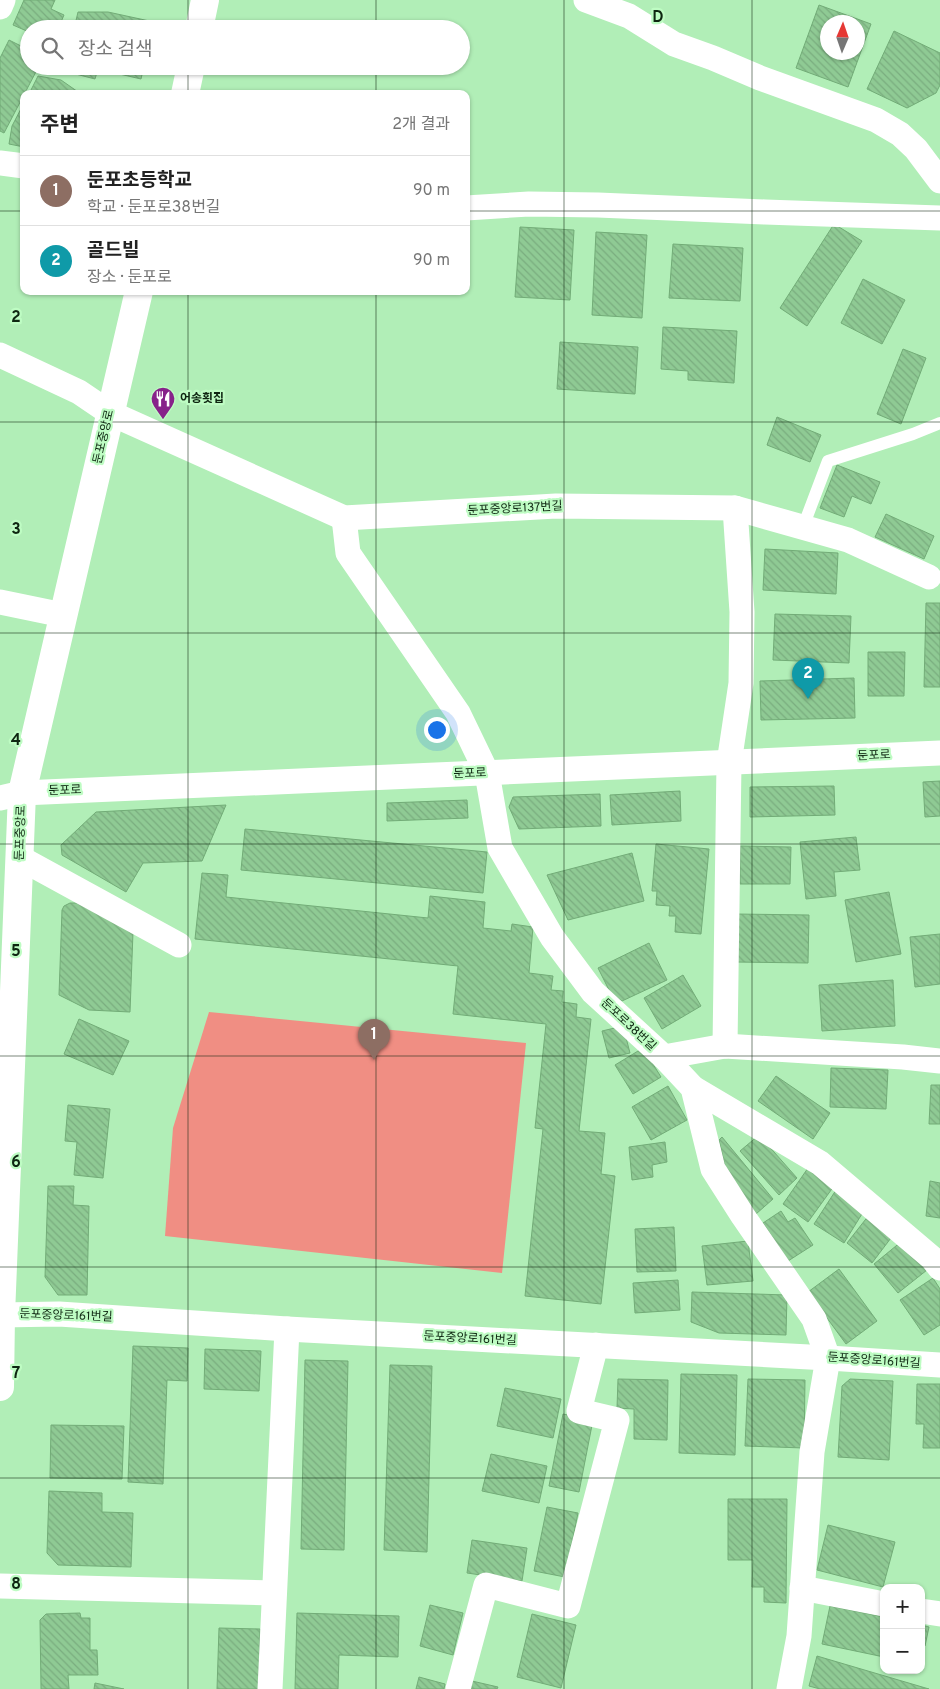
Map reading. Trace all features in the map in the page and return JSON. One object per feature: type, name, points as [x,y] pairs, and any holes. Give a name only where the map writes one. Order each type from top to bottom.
[{"type":"street","points":[[0,7],[3,0]]},
{"type":"street","points":[[201,20],[205,0]]},
{"type":"street","points":[[586,0],[629,16],[674,44],[760,78],[876,120],[900,134],[916,148],[940,181]]},
{"type":"street","points":[[185,90],[189,75]]},
{"type":"street","points":[[0,163],[20,166]]},
{"type":"street","points":[[470,208],[529,204],[598,205],[940,218]]},
{"type":"street","name":"둔포중앙로","points":[[0,1387],[2,1224],[20,858],[11,796],[63,616],[138,295]]},
{"type":"street","name":"둔포중앙로137번길","points":[[0,355],[79,392],[110,413],[344,518],[556,506],[734,508],[848,540],[935,581]]},
{"type":"street","points":[[725,1046],[730,763],[741,683],[742,620],[734,508]]},
{"type":"street","name":"둔포로38번길","points":[[344,518],[348,553],[458,712],[487,773],[500,848],[552,936],[593,992],[664,1057],[725,1046],[940,1061]]},
{"type":"street","points":[[0,602],[63,616]]},
{"type":"street","name":"둔포로","points":[[11,796],[940,753]]},
{"type":"street","points":[[20,858],[179,945]]},
{"type":"street","points":[[664,1057],[693,1088],[820,1163],[932,1258],[940,1268]]},
{"type":"street","points":[[693,1088],[713,1169],[814,1319],[828,1358],[812,1452],[799,1636],[789,1689]]},
{"type":"street","name":"둔포중앙로161번길","points":[[1,1315],[58,1314],[287,1329],[940,1365]]},
{"type":"street","points":[[270,1689],[287,1329]]},
{"type":"street","points":[[458,1689],[486,1585],[568,1606],[617,1420],[579,1411],[596,1346]]},
{"type":"street","points":[[0,1586],[274,1593]]},
{"type":"street","points":[[802,1588],[880,1603]]},
{"type":"street","points":[[925,1612],[940,1614]]},
{"type":"lane","points":[[803,527],[828,461],[913,434],[940,423]]},
{"type":"shaded area","points":[[209,1012],[526,1043],[502,1273],[165,1236],[173,1128]]},
{"type":"building","points":[[24,0],[55,0],[51,9],[64,15],[62,20],[20,20],[20,28],[13,25]]},
{"type":"building","points":[[819,5],[846,15],[820,15],[820,60],[858,60],[848,87],[796,68]]},
{"type":"building","points":[[78,12],[108,12],[145,20],[76,20]]},
{"type":"building","points":[[865,22],[871,24],[865,40]]},
{"type":"building","points":[[894,31],[940,53],[940,85],[936,93],[907,108],[867,89]]},
{"type":"building","points":[[9,40],[20,46],[20,75],[34,75],[26,90],[20,90],[20,102],[4,133],[0,131],[0,58]]},
{"type":"building","points":[[80,75],[96,75],[95,79]]},
{"type":"building","points":[[124,75],[142,75],[141,79]]},
{"type":"building","points":[[38,76],[61,80],[75,90],[31,90]]},
{"type":"building","points":[[20,111],[20,146],[9,144],[12,126]]},
{"type":"building","points":[[834,224],[862,241],[807,326],[780,308]]},
{"type":"building","points":[[520,227],[574,230],[570,300],[515,297]]},
{"type":"building","points":[[596,232],[647,235],[642,318],[592,315]]},
{"type":"building","points":[[673,244],[743,248],[740,301],[669,298]]},
{"type":"building","points":[[863,279],[905,300],[882,344],[841,323]]},
{"type":"building","points":[[663,327],[737,331],[734,383],[688,380],[688,371],[661,369]]},
{"type":"building","points":[[560,342],[638,347],[635,394],[557,389]]},
{"type":"building","points":[[903,349],[926,358],[901,424],[877,414]]},
{"type":"building","points":[[777,417],[821,435],[810,462],[767,445]]},
{"type":"building","points":[[837,465],[880,482],[871,504],[852,496],[844,517],[820,508]]},
{"type":"building","points":[[886,514],[934,536],[924,559],[875,537]]},
{"type":"building","points":[[765,549],[838,553],[836,594],[763,590]]},
{"type":"building","points":[[926,603],[940,603],[940,687],[924,687]]},
{"type":"building","points":[[775,614],[851,616],[849,663],[773,660]]},
{"type":"building","points":[[868,652],[905,652],[904,696],[868,696]]},
{"type":"building","points":[[854,678],[855,718],[761,720],[760,681]]},
{"type":"building","points":[[940,781],[940,816],[925,817],[923,782]]},
{"type":"building","points":[[834,786],[835,815],[750,817],[750,787]]},
{"type":"building","points":[[680,791],[681,821],[612,825],[610,795]]},
{"type":"building","points":[[600,794],[601,826],[519,829],[509,807],[513,797]]},
{"type":"building","points":[[467,800],[468,818],[387,821],[387,803]]},
{"type":"building","points":[[226,805],[202,861],[143,863],[126,892],[62,855],[61,845],[96,812]]},
{"type":"building","points":[[245,829],[487,852],[483,893],[241,870]]},
{"type":"building","points":[[856,837],[860,870],[834,872],[836,896],[806,899],[800,842]]},
{"type":"building","points":[[656,844],[709,849],[701,934],[675,932],[676,916],[669,916],[670,906],[656,905],[657,891],[652,891]]},
{"type":"building","points":[[740,846],[791,847],[790,884],[740,884]]},
{"type":"building","points":[[632,853],[644,901],[568,920],[547,875]]},
{"type":"building","points":[[202,873],[228,875],[226,897],[428,918],[430,896],[485,902],[483,928],[511,931],[512,924],[533,927],[529,973],[553,976],[551,990],[563,991],[562,1002],[577,1004],[576,1017],[591,1019],[579,1131],[605,1133],[601,1174],[615,1176],[601,1304],[525,1296],[543,1129],[535,1128],[546,1024],[453,1014],[458,966],[195,939]]},
{"type":"building","points":[[889,892],[901,954],[856,962],[845,900]]},
{"type":"building","points":[[70,903],[77,903],[133,932],[130,1012],[89,1010],[59,995],[62,910],[64,906]]},
{"type":"building","points":[[736,914],[809,915],[808,963],[735,962]]},
{"type":"building","points":[[940,934],[940,984],[915,987],[910,937]]},
{"type":"building","points":[[649,943],[667,980],[622,1001],[611,994],[598,968]]},
{"type":"building","points":[[683,975],[701,1006],[662,1029],[644,998]]},
{"type":"building","points":[[893,980],[895,1026],[822,1031],[819,985]]},
{"type":"building","points":[[79,1019],[129,1041],[113,1075],[64,1054]]},
{"type":"building","points":[[623,1026],[630,1053],[609,1058],[602,1031]]},
{"type":"building","points":[[643,1048],[661,1077],[633,1094],[615,1065]]},
{"type":"building","points":[[831,1068],[888,1070],[886,1109],[830,1107]]},
{"type":"building","points":[[776,1076],[830,1113],[813,1139],[758,1101]]},
{"type":"building","points":[[931,1085],[940,1085],[940,1124],[929,1124]]},
{"type":"building","points":[[668,1086],[687,1120],[651,1140],[632,1107]]},
{"type":"building","points":[[68,1105],[110,1109],[103,1178],[74,1175],[77,1142],[65,1141]]},
{"type":"building","points":[[759,1135],[797,1178],[779,1195],[740,1151]]},
{"type":"building","points":[[722,1137],[773,1199],[756,1214],[728,1179],[719,1140]]},
{"type":"building","points":[[665,1142],[667,1162],[652,1165],[653,1177],[632,1180],[629,1147]]},
{"type":"building","points":[[808,1168],[834,1186],[808,1222],[783,1204]]},
{"type":"building","points":[[930,1181],[940,1183],[940,1218],[926,1216]]},
{"type":"building","points":[[48,1186],[74,1186],[73,1205],[89,1206],[87,1295],[58,1295],[45,1277]]},
{"type":"building","points":[[836,1190],[865,1209],[844,1243],[814,1224]]},
{"type":"building","points":[[781,1211],[788,1222],[795,1218],[813,1245],[788,1261],[763,1223]]},
{"type":"building","points":[[869,1215],[894,1234],[872,1263],[847,1243]]},
{"type":"building","points":[[674,1227],[676,1271],[637,1272],[635,1229]]},
{"type":"building","points":[[748,1241],[753,1281],[707,1285],[702,1246]]},
{"type":"building","points":[[902,1241],[927,1270],[898,1293],[874,1264]]},
{"type":"building","points":[[839,1269],[877,1321],[846,1344],[808,1292]]},
{"type":"building","points":[[933,1278],[940,1289],[940,1325],[924,1335],[900,1300]]},
{"type":"building","points":[[678,1280],[680,1310],[635,1313],[633,1283]]},
{"type":"building","points":[[692,1292],[787,1295],[786,1335],[719,1333],[691,1322]]},
{"type":"building","points":[[133,1346],[188,1348],[187,1381],[167,1380],[163,1484],[128,1482]]},
{"type":"building","points":[[205,1349],[261,1351],[259,1391],[204,1389]]},
{"type":"building","points":[[305,1360],[348,1361],[344,1550],[301,1549]]},
{"type":"building","points":[[390,1365],[432,1366],[427,1552],[384,1550]]},
{"type":"building","points":[[681,1374],[737,1375],[735,1455],[679,1453]]},
{"type":"building","points":[[618,1379],[668,1380],[667,1440],[634,1439],[634,1409],[617,1408]]},
{"type":"building","points":[[748,1379],[805,1380],[804,1448],[745,1446]]},
{"type":"building","points":[[850,1379],[893,1381],[889,1460],[838,1457],[842,1386]]},
{"type":"building","points":[[917,1384],[940,1384],[940,1448],[923,1448],[924,1424],[916,1424]]},
{"type":"building","points":[[505,1388],[561,1399],[553,1438],[497,1426]]},
{"type":"building","points":[[563,1414],[593,1420],[579,1492],[549,1486]]},
{"type":"building","points":[[51,1425],[124,1426],[122,1479],[50,1478]]},
{"type":"building","points":[[491,1454],[547,1466],[539,1503],[482,1491]]},
{"type":"building","points":[[49,1491],[102,1493],[102,1512],[133,1513],[131,1567],[58,1565],[47,1553]]},
{"type":"building","points":[[728,1499],[787,1499],[786,1603],[764,1602],[764,1587],[752,1587],[753,1560],[728,1560]]},
{"type":"building","points":[[547,1507],[578,1513],[565,1577],[534,1571]]},
{"type":"building","points":[[828,1525],[895,1542],[884,1584],[880,1584],[880,1586],[817,1570]]},
{"type":"building","points":[[472,1540],[527,1548],[522,1581],[467,1573]]},
{"type":"building","points":[[430,1605],[463,1613],[453,1655],[420,1646]]},
{"type":"building","points":[[830,1606],[880,1616],[880,1656],[822,1644]]},
{"type":"building","points":[[80,1613],[81,1618],[90,1618],[90,1650],[97,1650],[98,1675],[68,1675],[69,1689],[41,1689],[40,1620],[46,1614]]},
{"type":"building","points":[[297,1613],[399,1616],[398,1657],[339,1655],[338,1689],[295,1689]]},
{"type":"building","points":[[532,1614],[576,1625],[561,1688],[517,1677]]},
{"type":"building","points":[[925,1626],[929,1627],[925,1646]]},
{"type":"building","points":[[219,1628],[260,1629],[259,1689],[217,1689]]},
{"type":"building","points":[[817,1656],[929,1689],[820,1689],[809,1686]]},
{"type":"building","points":[[419,1677],[445,1684],[444,1689],[416,1689]]},
{"type":"building","points":[[472,1681],[498,1687],[497,1689],[470,1689]]},
{"type":"building","points":[[95,1683],[124,1689],[94,1689]]},
{"type":"place","name":"어송횟집","points":[[163,420]]},
{"type":"place","name":"골드빌","points":[[808,699]]},
{"type":"place","name":"둔포초등학교","points":[[374,1060]]}]
